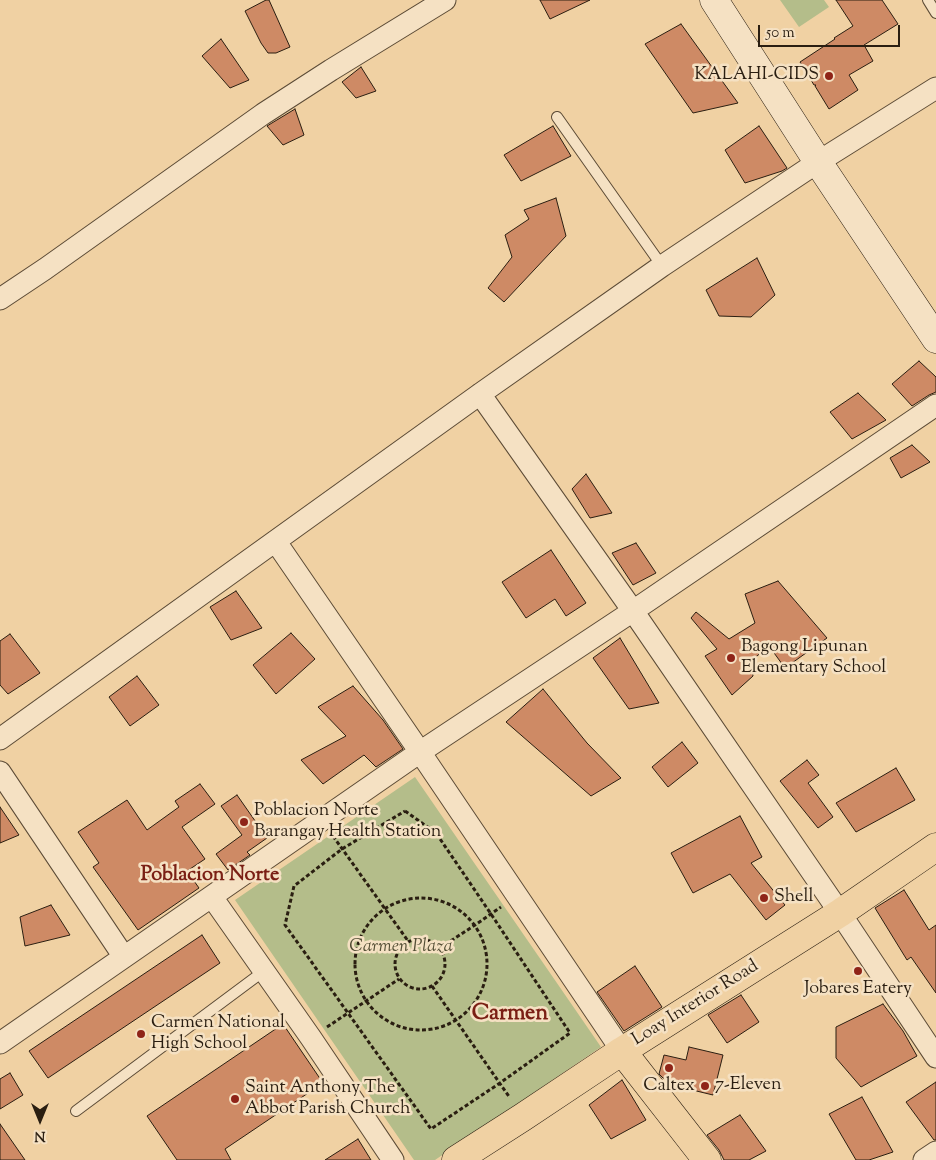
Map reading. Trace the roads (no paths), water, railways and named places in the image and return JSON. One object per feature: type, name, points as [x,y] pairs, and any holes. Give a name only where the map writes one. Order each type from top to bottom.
[{"type":"main road","name":"Loay Interior Road","points":[[456,1160],[622,1051],[840,913],[936,847]]},
{"type":"main road","points":[[622,1051],[707,1160]]},
{"type":"street","points":[[0,299],[46,269],[263,114],[445,0]]},
{"type":"street","points":[[714,0],[818,162],[936,339]]},
{"type":"street","points":[[0,739],[480,394],[662,266],[818,162],[936,88]]},
{"type":"street","points":[[480,394],[633,611],[840,913],[936,1057]]},
{"type":"street","points":[[0,1043],[420,752],[633,611],[936,405]]},
{"type":"street","points":[[276,542],[622,1051]]},
{"type":"street","points":[[0,772],[124,957]]},
{"type":"street","points":[[212,897],[393,1160]]},
{"type":"street","points":[[924,1160],[936,1152]]},
{"type":"lane","points":[[928,0],[936,13]]},
{"type":"lane","points":[[557,117],[662,266]]},
{"type":"lane","points":[[76,1111],[264,971]]},
{"type":"place","name":"KALAHI-CIDS","points":[[829,76]]},
{"type":"place","name":"Bagong Lipunan Elementary School","points":[[731,658]]},
{"type":"place","name":"Poblacion Norte Barangay Health Station","points":[[244,822]]},
{"type":"place","name":"Shell","points":[[764,898]]},
{"type":"place","name":"Jobares Eatery","points":[[858,971]]},
{"type":"place","name":"Carmen National High School","points":[[141,1034]]},
{"type":"place","name":"Caltex","points":[[669,1068]]},
{"type":"place","name":"7-Eleven","points":[[705,1086]]},
{"type":"place","name":"Saint Anthony The Abbot Parish Church","points":[[235,1099]]},
{"type":"district","name":"Poblacion Norte","points":[[210,877]]},
{"type":"district","name":"Carmen","points":[[510,1015]]},
{"type":"park label","name":"Carmen Plaza","points":[[401,948]]}]
